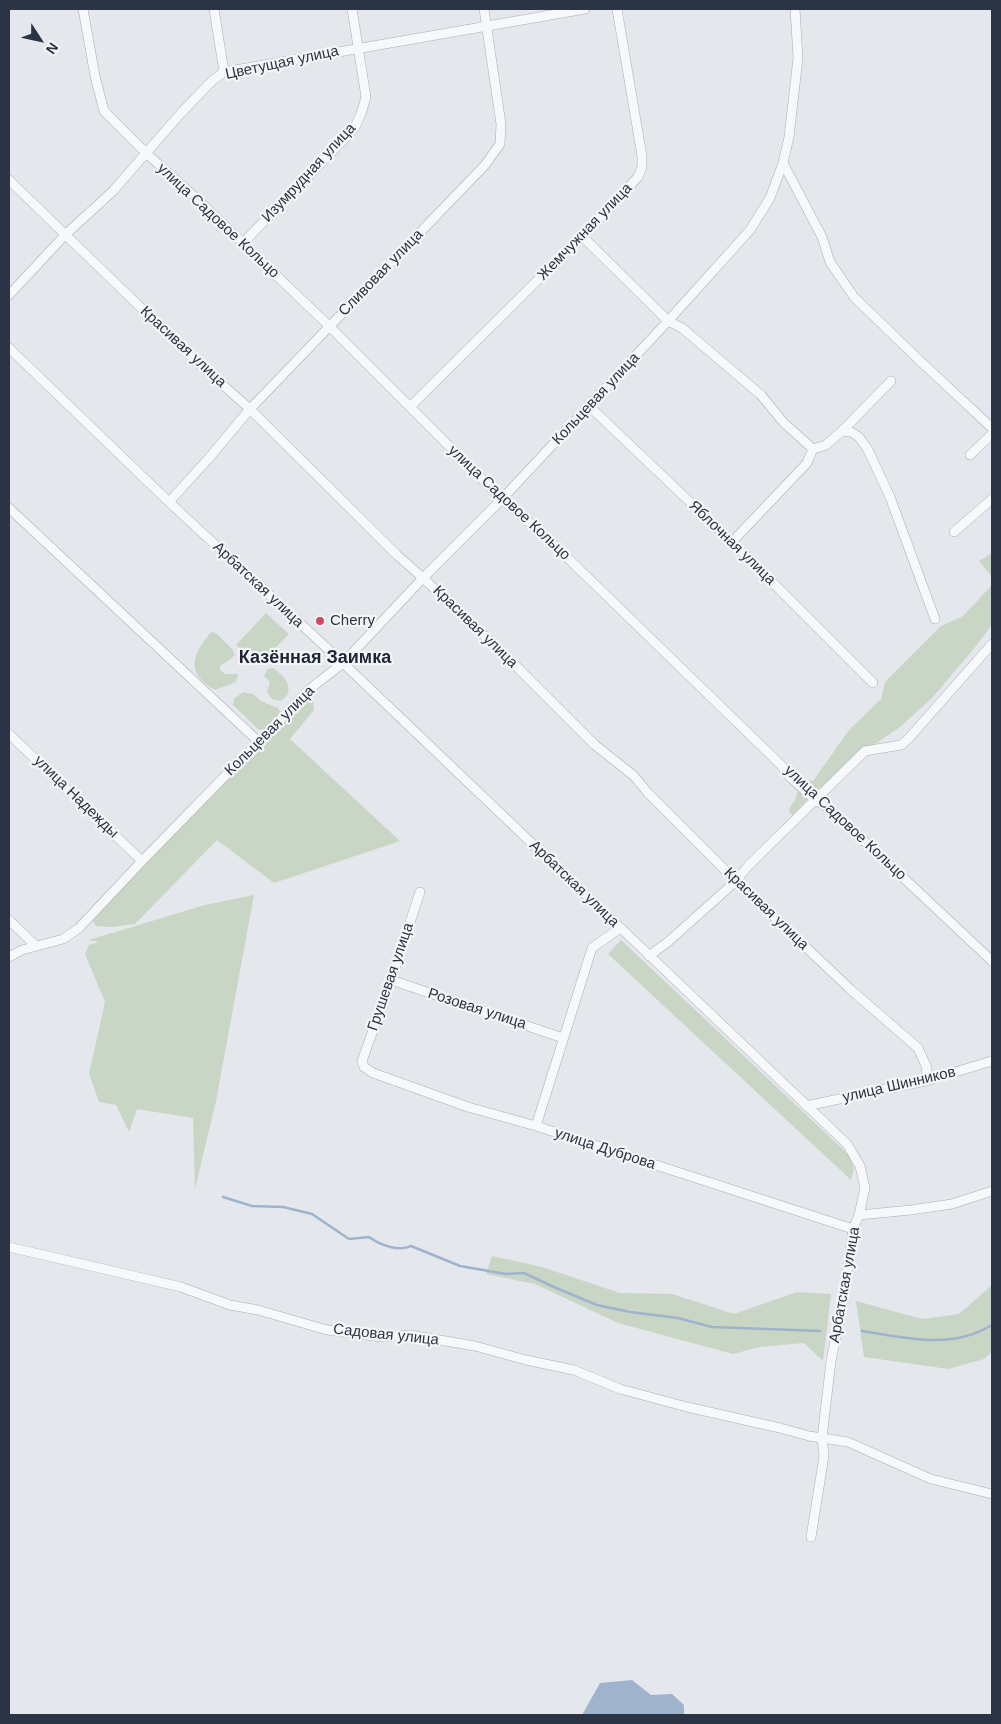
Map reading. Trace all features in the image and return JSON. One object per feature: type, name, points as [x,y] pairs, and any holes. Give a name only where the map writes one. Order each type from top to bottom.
[{"type":"street","name":"улица Садовое Кольцо","points":[[83,9],[95,76],[104,111],[329,326],[502,499],[566,556],[781,765],[789,776],[815,800],[830,809],[992,961]]},
{"type":"street","points":[[214,9],[224,72]]},
{"type":"street","name":"Изумрудная улица","points":[[243,243],[354,129],[361,114],[366,96],[352,9]]},
{"type":"street","name":"Сливовая улица","points":[[168,502],[209,458],[250,409],[485,165],[500,144],[501,124],[484,9]]},
{"type":"street","name":"Цветущая улица","points":[[9,295],[66,234],[112,191],[181,112],[213,80],[224,72],[585,9]]},
{"type":"street","name":"Жемчужная улица","points":[[410,407],[582,236],[638,177],[642,167],[642,156],[617,9]]},
{"type":"street","name":"Кольцевая улица","points":[[9,957],[22,950],[63,939],[79,928],[311,688],[343,663],[423,578],[502,499],[668,322],[750,230],[770,198],[783,163],[789,137],[798,58],[795,9]]},
{"type":"street","points":[[783,163],[822,237],[830,262],[854,297],[992,428]]},
{"type":"street","name":"Красивая улица","points":[[9,180],[200,364],[250,409],[397,555],[508,659],[595,746],[634,776],[648,793],[736,881],[850,988],[918,1048],[927,1068],[925,1081]]},
{"type":"street","points":[[582,236],[668,322],[682,328],[761,395],[784,423],[813,449]]},
{"type":"street","name":"Арбатская улица","points":[[9,348],[168,502],[343,663],[847,1144],[860,1166],[865,1188],[859,1215],[853,1229],[844,1297],[831,1360],[822,1438],[824,1456],[812,1536]]},
{"type":"street","points":[[732,542],[807,463],[813,449],[826,445],[891,381]]},
{"type":"street","name":"Яблочная улица","points":[[589,406],[732,542],[873,683]]},
{"type":"street","points":[[842,431],[851,432],[859,437],[868,450],[890,497],[935,619]]},
{"type":"street","points":[[970,455],[992,434]]},
{"type":"street","points":[[954,532],[992,499]]},
{"type":"street","points":[[9,508],[259,742]]},
{"type":"street","points":[[650,956],[736,881],[748,866],[865,751],[901,745],[992,644]]},
{"type":"street","name":"улица Надежды","points":[[9,734],[142,861]]},
{"type":"street","name":"Грушевая улица","points":[[362,1061],[420,892]]},
{"type":"street","points":[[9,920],[36,946]]},
{"type":"street","points":[[536,1126],[592,948],[620,928]]},
{"type":"street","name":"Розовая улица","points":[[391,980],[563,1038]]},
{"type":"street","name":"улица Дуброва","points":[[362,1061],[364,1067],[373,1073],[468,1107],[536,1126],[853,1229]]},
{"type":"street","name":"улица Шинников","points":[[806,1106],[925,1081],[992,1061]]},
{"type":"street","points":[[859,1215],[952,1204],[992,1191]]},
{"type":"street","name":"Садовая улица","points":[[9,1247],[181,1287],[230,1305],[258,1310],[327,1330],[382,1337],[410,1335],[475,1346],[526,1360],[574,1370],[620,1389],[687,1408],[848,1442],[931,1479],[992,1494]]},
{"type":"green space","points":[[992,553],[992,577],[979,561]]},
{"type":"green space","points":[[992,585],[992,625],[932,698],[900,727],[865,751],[821,790],[815,791],[793,815],[790,814],[789,809],[795,800],[801,780],[813,781],[849,730],[881,699],[885,682],[941,626],[963,616]]},
{"type":"green space","points":[[266,613],[289,634],[258,666],[236,645]]},
{"type":"green space","points":[[211,632],[216,633],[232,649],[235,655],[220,666],[220,670],[225,674],[238,674],[236,682],[215,690],[205,684],[199,677],[195,663],[199,648]]},
{"type":"green space","points":[[273,668],[285,679],[289,689],[288,694],[281,701],[272,699],[267,692],[270,682],[264,676],[268,669]]},
{"type":"green space","points":[[243,692],[253,694],[261,701],[278,708],[280,712],[277,718],[262,730],[258,729],[233,705],[234,699]]},
{"type":"green space","points":[[312,693],[314,710],[290,739],[400,841],[274,883],[217,840],[135,924],[111,927],[96,926],[93,922],[94,917]]},
{"type":"green space","points":[[254,895],[216,1101],[195,1189],[193,1118],[137,1109],[129,1132],[116,1105],[99,1102],[89,1074],[105,1002],[85,954],[89,945],[99,942],[89,940],[205,905]]},
{"type":"green space","points":[[621,940],[850,1156],[854,1169],[851,1180],[608,954]]},
{"type":"green space","points":[[492,1256],[542,1267],[620,1293],[672,1294],[734,1314],[797,1292],[831,1294],[823,1361],[804,1343],[760,1347],[733,1354],[618,1323],[535,1284],[486,1274]]},
{"type":"green space","points":[[992,1285],[992,1352],[984,1359],[948,1369],[864,1357],[856,1301],[922,1319],[959,1314]]},
{"type":"water","points":[[632,1680],[651,1695],[672,1694],[684,1705],[684,1715],[582,1715],[600,1683]]},
{"type":"waterway","points":[[223,1197],[252,1206],[283,1207],[312,1214],[349,1239],[369,1237],[390,1247],[406,1248],[411,1246],[460,1266],[506,1274],[524,1273],[597,1305],[630,1312],[678,1318],[712,1327],[820,1331]]},
{"type":"waterway","points":[[862,1331],[912,1339],[945,1340],[976,1333],[992,1325]]},
{"type":"place","name":"Cherry","points":[[320,621]]},
{"type":"district","name":"Казённая Заимка","points":[[315,658]]}]
